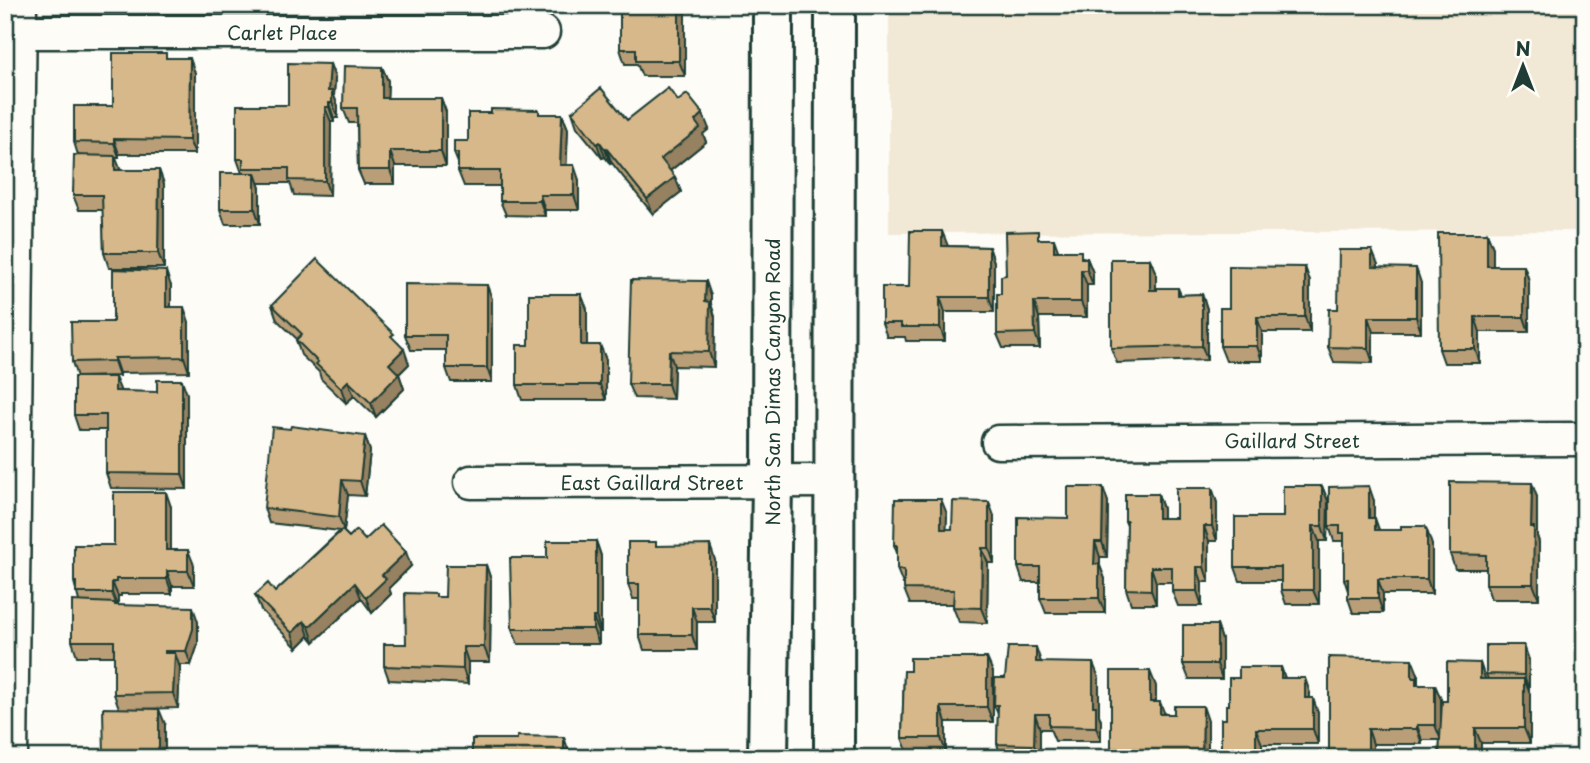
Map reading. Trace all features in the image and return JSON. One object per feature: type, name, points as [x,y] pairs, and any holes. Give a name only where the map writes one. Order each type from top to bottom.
[{"type":"main road","name":"North San Dimas Canyon Road","points":[[768,758],[772,481],[773,5]]},
{"type":"main road","points":[[834,758],[835,5]]},
{"type":"street","name":"Carlet Place","points":[[20,19],[543,32]]},
{"type":"street","points":[[11,758],[20,19]]},
{"type":"street","name":"Gaillard Street","points":[[998,442],[1585,439]]},
{"type":"street","name":"East Gaillard Street","points":[[471,482],[833,481]]},
{"type":"shaded area","points":[[889,5],[1585,5],[1585,231],[889,233]]},
{"type":"building","points":[[620,5],[679,5],[679,61],[636,61],[636,49],[620,49]]},
{"type":"building","points":[[113,53],[166,53],[166,58],[190,58],[189,140],[114,139],[114,143],[74,142],[74,106],[113,106]]},
{"type":"building","points":[[288,63],[330,64],[328,91],[332,91],[332,103],[325,107],[325,181],[289,180],[289,168],[243,168],[243,159],[237,159],[237,105],[288,105]]},
{"type":"building","points":[[344,66],[382,67],[382,98],[441,98],[441,151],[390,151],[390,170],[358,170],[357,108],[343,108]]},
{"type":"building","points":[[601,88],[627,120],[668,88],[678,101],[687,94],[703,114],[695,121],[700,128],[661,159],[675,177],[647,199],[606,148],[600,142],[597,144],[572,112]]},
{"type":"building","points":[[491,109],[539,110],[539,114],[562,114],[560,165],[574,165],[574,195],[540,195],[540,201],[500,201],[500,171],[458,171],[458,153],[454,153],[454,141],[468,141],[468,113],[491,113]]},
{"type":"building","points":[[74,155],[115,156],[115,170],[159,170],[158,253],[104,253],[102,195],[73,195]]},
{"type":"building","points":[[220,173],[255,173],[255,209],[220,209]]},
{"type":"building","points":[[910,231],[942,231],[942,246],[989,247],[989,297],[940,297],[940,327],[901,327],[901,323],[882,323],[882,287],[909,287]]},
{"type":"building","points":[[1038,231],[1038,239],[1054,239],[1054,251],[1081,251],[1081,258],[1087,258],[1087,270],[1081,270],[1081,302],[1034,302],[1035,333],[997,334],[997,294],[1001,294],[1001,276],[1006,275],[1005,232]]},
{"type":"building","points":[[1438,233],[1487,233],[1487,266],[1524,266],[1524,317],[1475,317],[1475,349],[1439,349]]},
{"type":"building","points":[[1339,250],[1372,250],[1372,267],[1416,268],[1416,317],[1368,317],[1368,348],[1328,347],[1329,309],[1338,309]]},
{"type":"building","points":[[317,259],[394,334],[391,336],[404,349],[389,364],[399,374],[371,403],[348,381],[341,388],[316,364],[318,362],[296,340],[302,334],[272,305]]},
{"type":"building","points":[[1111,259],[1150,259],[1150,290],[1178,288],[1178,295],[1202,294],[1202,346],[1111,348]]},
{"type":"building","points":[[1229,266],[1305,267],[1305,317],[1257,317],[1257,346],[1220,346],[1220,308],[1229,308]]},
{"type":"building","points":[[113,269],[166,271],[166,307],[184,307],[184,357],[114,358],[114,361],[72,362],[71,322],[113,322]]},
{"type":"building","points":[[631,280],[706,281],[705,301],[710,302],[709,352],[669,351],[668,384],[628,384]]},
{"type":"building","points":[[405,284],[487,285],[487,368],[446,368],[446,335],[405,335]]},
{"type":"building","points":[[529,294],[581,294],[581,345],[600,345],[600,385],[517,385],[517,345],[529,345]]},
{"type":"building","points":[[74,377],[115,377],[115,391],[157,392],[157,380],[182,380],[182,474],[106,473],[106,415],[74,415]]},
{"type":"building","points":[[291,426],[365,436],[360,481],[342,480],[339,517],[264,508],[272,427],[290,429]]},
{"type":"building","points":[[1450,482],[1532,483],[1533,584],[1486,584],[1486,555],[1450,554]]},
{"type":"building","points":[[1283,486],[1322,486],[1322,526],[1313,526],[1313,590],[1281,590],[1281,567],[1235,567],[1235,517],[1283,517]]},
{"type":"building","points":[[1369,486],[1369,518],[1375,518],[1375,530],[1425,526],[1427,579],[1378,579],[1378,598],[1348,598],[1348,579],[1344,579],[1344,533],[1340,533],[1340,526],[1329,526],[1329,487]]},
{"type":"building","points":[[1068,487],[1103,487],[1102,542],[1095,542],[1094,564],[1099,564],[1099,598],[1040,598],[1040,567],[1018,567],[1018,517],[1068,518]]},
{"type":"building","points":[[1176,488],[1212,488],[1212,526],[1204,526],[1204,567],[1197,567],[1197,591],[1172,591],[1172,567],[1151,567],[1151,590],[1126,589],[1125,494],[1158,494],[1158,518],[1176,518]]},
{"type":"building","points":[[114,492],[166,492],[166,550],[188,550],[188,571],[167,571],[167,579],[116,579],[116,582],[112,582],[112,593],[76,593],[74,545],[114,545]]},
{"type":"building","points":[[895,499],[941,499],[941,529],[952,529],[953,501],[989,502],[989,548],[982,548],[981,608],[953,607],[954,590],[904,589],[904,570],[897,569],[897,545],[894,545]]},
{"type":"building","points":[[381,525],[406,552],[382,575],[386,579],[366,598],[355,583],[309,627],[304,621],[292,633],[255,595],[268,583],[275,592],[342,530],[349,537],[356,530],[365,540]]},
{"type":"building","points":[[547,541],[596,541],[596,617],[593,617],[593,629],[512,629],[510,558],[547,558]]},
{"type":"building","points":[[628,542],[656,542],[656,546],[710,545],[710,607],[692,607],[692,635],[639,635],[639,584],[628,584]]},
{"type":"building","points":[[446,565],[486,565],[484,647],[463,647],[463,669],[384,666],[384,644],[406,644],[405,593],[445,597]]},
{"type":"building","points":[[72,601],[193,607],[193,629],[186,651],[165,651],[175,653],[173,693],[114,694],[114,641],[72,641]]},
{"type":"building","points":[[1183,625],[1217,625],[1217,664],[1183,664]]},
{"type":"building","points":[[1486,645],[1524,645],[1524,675],[1486,674]]},
{"type":"building","points":[[1008,647],[1036,647],[1036,662],[1093,663],[1096,727],[1049,726],[1049,714],[1035,714],[1034,745],[997,744],[998,705],[994,705],[995,678],[1005,678]]},
{"type":"building","points":[[1329,657],[1412,659],[1412,678],[1416,678],[1416,685],[1435,685],[1435,725],[1417,725],[1417,729],[1368,729],[1368,758],[1329,758]]},
{"type":"building","points":[[910,658],[987,658],[987,707],[941,707],[941,738],[902,738],[904,671],[910,671]]},
{"type":"building","points":[[1447,662],[1480,663],[1480,679],[1524,679],[1524,728],[1475,728],[1475,758],[1439,758],[1442,701],[1447,701]]},
{"type":"building","points":[[1239,667],[1281,667],[1281,678],[1305,678],[1305,698],[1313,698],[1313,729],[1256,729],[1256,758],[1221,758],[1221,719],[1226,719],[1226,705],[1229,705],[1229,678],[1239,678]]},
{"type":"building","points":[[1111,671],[1150,671],[1150,702],[1160,702],[1160,714],[1174,714],[1174,706],[1203,706],[1202,758],[1111,758]]},
{"type":"building","points":[[103,708],[159,709],[159,757],[186,758],[104,758]]},
{"type":"building","points":[[517,736],[564,737],[564,758],[472,758],[472,739],[517,739]]}]
